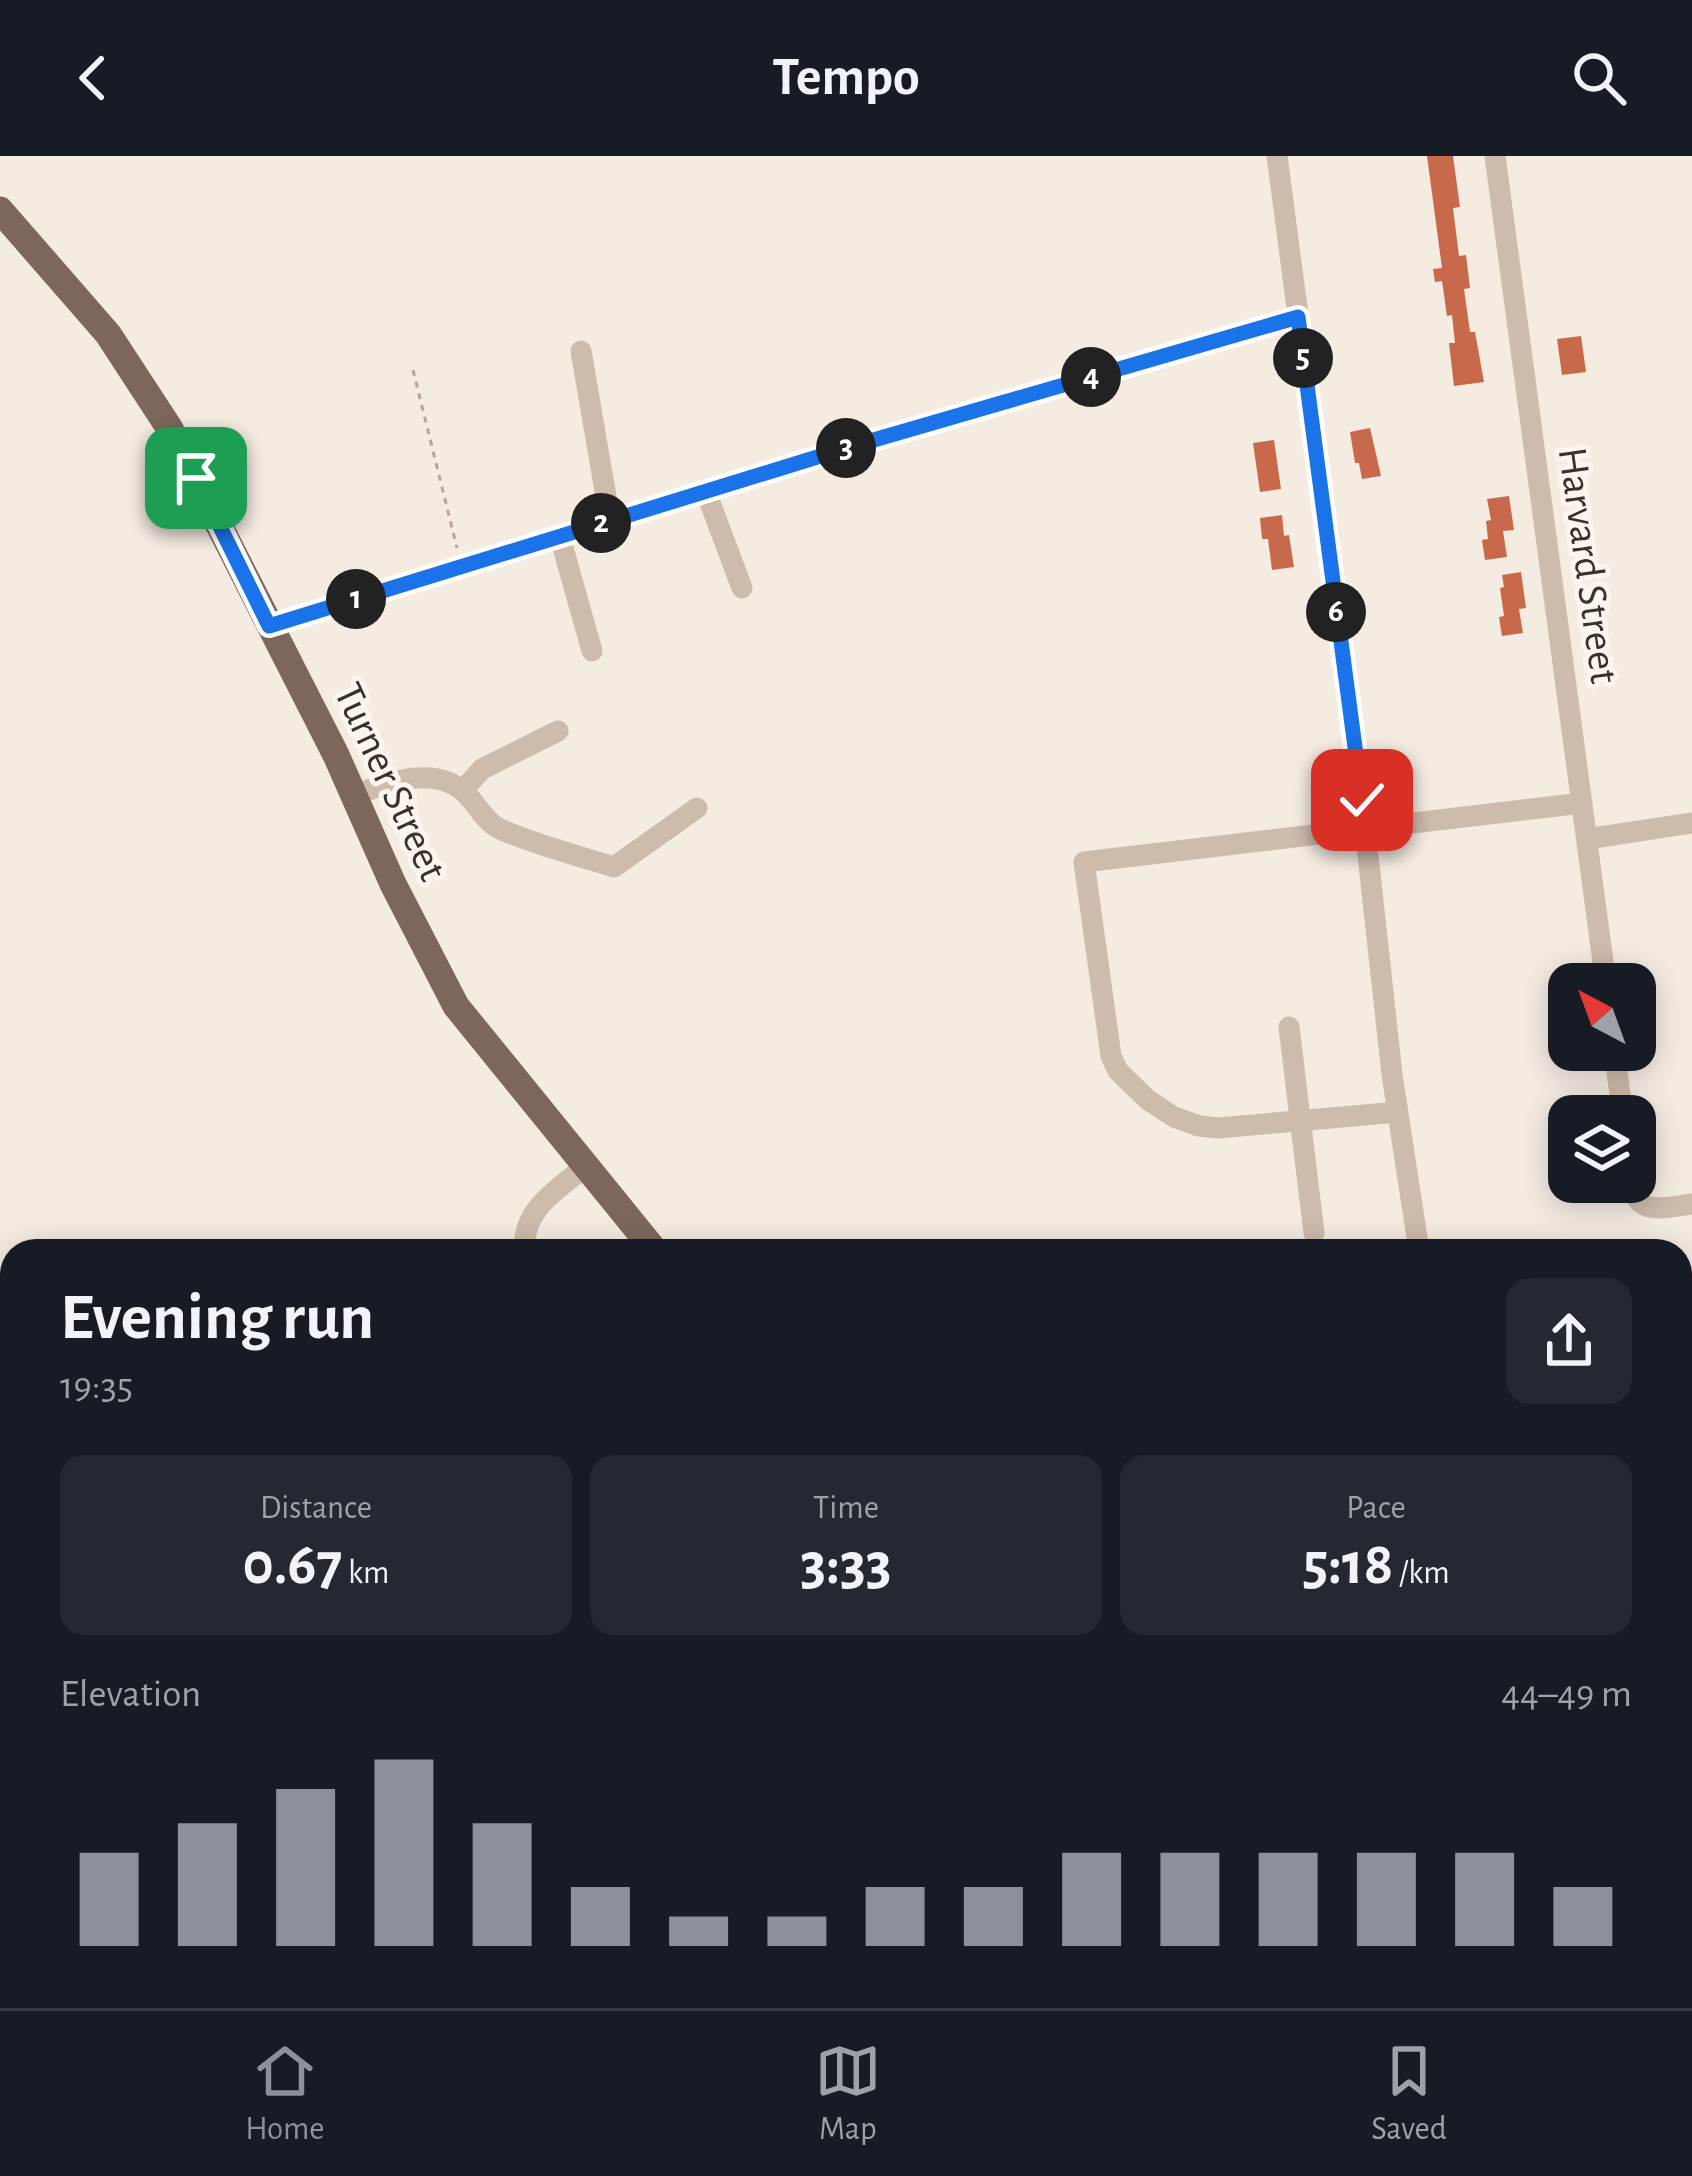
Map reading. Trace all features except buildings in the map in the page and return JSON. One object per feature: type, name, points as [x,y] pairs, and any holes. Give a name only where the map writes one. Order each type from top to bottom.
[{"type":"main road","name":"Turner Street","points":[[0,209],[76,295],[140,380],[196,478],[456,1006],[646,1239]]},
{"type":"street","points":[[1277,156],[1417,1239]]},
{"type":"street","name":"Harvard Street","points":[[1495,156],[1603,963]]},
{"type":"street","points":[[853,446],[1298,317]]},
{"type":"street","points":[[581,352],[610,520]]},
{"type":"street","points":[[269,626],[729,485]]},
{"type":"street","points":[[706,492],[742,588]]},
{"type":"street","points":[[560,537],[592,651]]},
{"type":"street","points":[[463,790],[482,769],[558,731]]},
{"type":"street","points":[[355,795],[391,781],[420,777],[445,781],[463,790],[494,827],[614,867],[697,808]]},
{"type":"street","points":[[1398,1112],[1218,1128],[1174,1117],[1148,1100],[1118,1071],[1111,1056],[1084,862],[1582,803]]},
{"type":"street","points":[[1587,839],[1692,823]]},
{"type":"street","points":[[1289,1027],[1313,1233]]},
{"type":"street","points":[[524,1239],[534,1212],[586,1166]]},
{"type":"street","points":[[1639,1203],[1658,1208],[1692,1204]]},
{"type":"path","points":[[413,370],[462,567]]},
{"type":"path","points":[[729,485],[853,446]]},
{"type":"route","points":[[196,478],[269,626],[853,446],[1298,317],[1362,800]]}]
